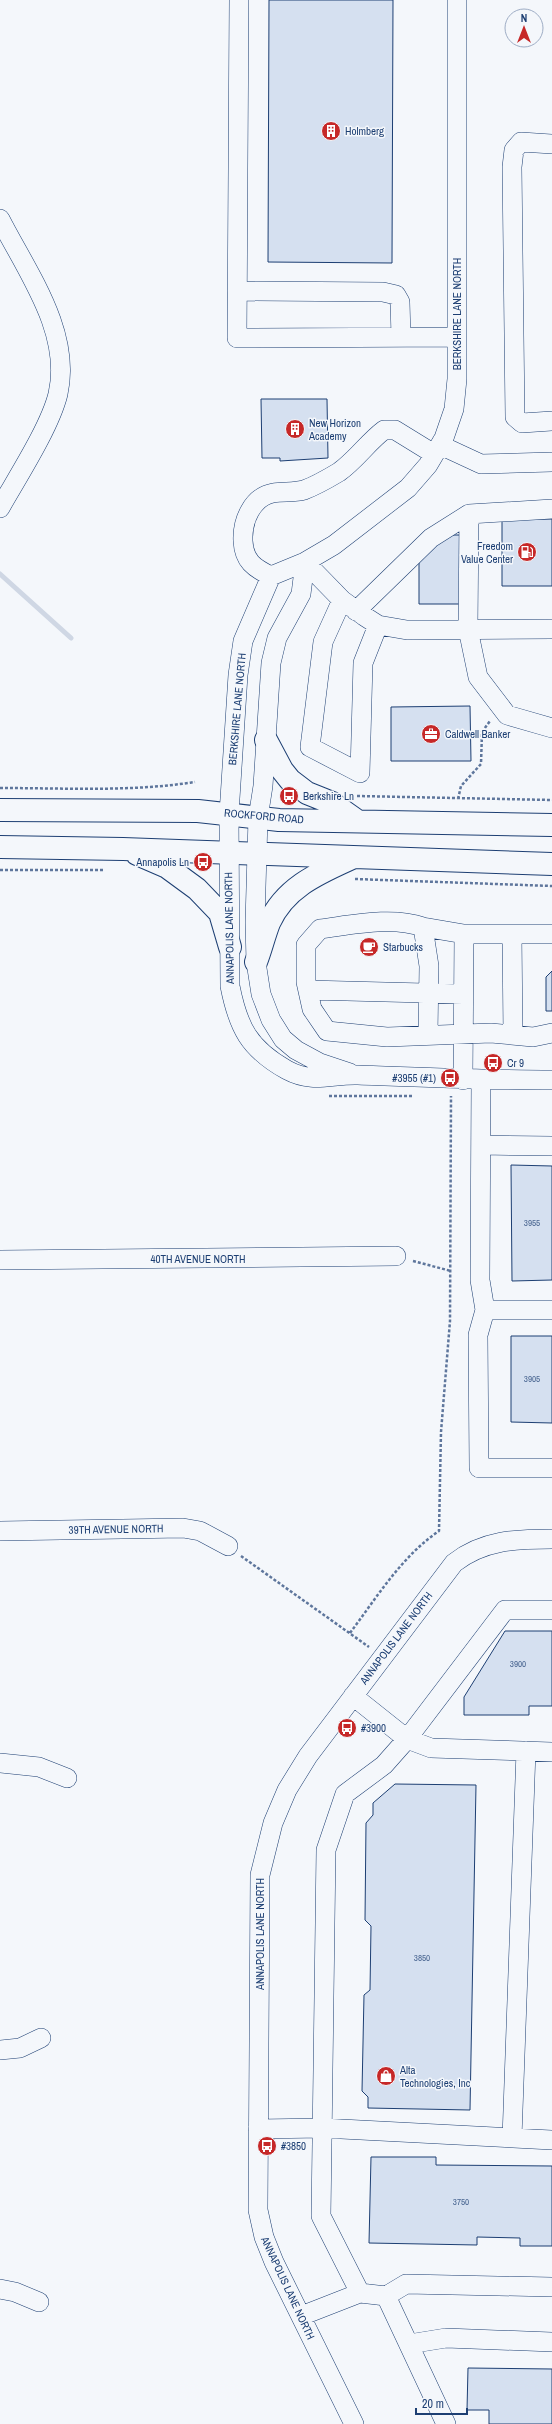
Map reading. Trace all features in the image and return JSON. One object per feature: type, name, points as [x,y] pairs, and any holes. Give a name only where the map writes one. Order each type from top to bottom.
[{"type":"main road","points":[[266,740],[282,770],[290,780],[306,793],[332,803],[356,820]]},
{"type":"main road","name":"ROCKFORD ROAD","points":[[0,810],[198,811],[258,818],[552,825]]},
{"type":"main road","points":[[0,847],[123,848],[552,864]]},
{"type":"main road","points":[[123,848],[167,866],[197,888],[220,913],[230,947]]},
{"type":"main road","points":[[256,962],[269,924],[288,896],[310,878],[357,856]]},
{"type":"street","points":[[239,0],[236,338],[457,337]]},
{"type":"street","name":"BERKSHIRE LANE NORTH","points":[[228,814],[238,675],[243,641],[271,576],[305,562],[334,545],[408,488],[437,450],[454,409],[457,378],[457,0]]},
{"type":"street","points":[[552,144],[521,142],[514,150],[512,167],[515,417],[522,423],[552,421]]},
{"type":"street","points":[[0,219],[49,313],[58,340],[61,368],[58,395],[47,422],[1,507]]},
{"type":"street","points":[[237,291],[383,292],[396,294],[400,302],[401,337]]},
{"type":"street","points":[[271,576],[255,569],[248,560],[244,549],[243,534],[248,513],[261,498],[273,493],[304,490],[339,472],[384,430],[395,430],[437,450],[481,464],[552,462]]},
{"type":"street","points":[[378,625],[363,663],[360,773],[310,747],[323,642],[349,605],[431,538],[469,514],[552,509]]},
{"type":"street","points":[[469,514],[468,630],[478,677],[507,715],[552,728]]},
{"type":"street","points":[[305,562],[349,605],[378,625],[407,630],[552,629]]},
{"type":"street","points":[[258,818],[263,786],[271,663],[277,638],[301,594],[305,562]]},
{"type":"street","name":"ANNAPOLIS LANE NORTH","points":[[228,814],[230,986],[235,1013],[246,1036],[261,1053],[288,1070],[314,1079],[355,1075],[463,1080],[552,1080]]},
{"type":"street","name":"ANNAPOLIS LANE NORTH","points":[[258,818],[255,922],[256,962],[261,994],[271,1020],[283,1038],[296,1050],[320,1063],[355,1075]]},
{"type":"street","points":[[552,934],[464,934],[423,927],[412,923],[363,923],[320,929],[306,945],[308,990],[312,1009],[327,1031],[388,1037],[464,1033],[533,1037],[552,1033]]},
{"type":"street","points":[[423,927],[429,966],[428,1035]]},
{"type":"street","points":[[463,1080],[464,934]]},
{"type":"street","points":[[512,934],[513,1035]]},
{"type":"street","points":[[308,990],[464,994]]},
{"type":"street","points":[[481,1080],[480,1280],[485,1310],[478,1335],[479,1468],[552,1468]]},
{"type":"street","points":[[481,1145],[552,1146]]},
{"type":"street","name":"40TH AVENUE NORTH","points":[[0,1260],[396,1256]]},
{"type":"street","points":[[485,1310],[552,1310]]},
{"type":"street","name":"39TH AVENUE NORTH","points":[[0,1531],[183,1528],[200,1531],[228,1546]]},
{"type":"street","name":"ANNAPOLIS LANE NORTH","points":[[354,2424],[264,2237],[258,2210],[260,1875],[265,1850],[273,1823],[287,1790],[308,1756],[439,1581],[454,1564],[467,1552],[500,1542],[552,1539]]},
{"type":"street","points":[[360,2293],[321,2216],[326,1850],[345,1794],[384,1765],[407,1739],[505,1610],[552,1610]]},
{"type":"street","points":[[353,1696],[407,1739],[432,1748],[552,1752]]},
{"type":"street","points":[[512,2138],[526,1751]]},
{"type":"street","points":[[0,1763],[39,1767],[67,1778]]},
{"type":"street","points":[[0,2050],[20,2048],[41,2038]]},
{"type":"street","points":[[258,2129],[322,2128],[552,2140]]},
{"type":"street","points":[[301,2316],[360,2293],[386,2296],[406,2284],[552,2287]]},
{"type":"street","points":[[0,2289],[15,2292],[39,2302]]},
{"type":"street","points":[[386,2296],[446,2424]]},
{"type":"street","points":[[409,2344],[446,2338],[552,2342]]},
{"type":"path","points":[[458,799],[461,786],[481,764],[482,732],[500,706]]},
{"type":"path","points":[[0,788],[124,788],[176,786],[195,782]]},
{"type":"path","points":[[354,796],[552,800]]},
{"type":"path","points":[[0,870],[111,870]]},
{"type":"path","points":[[350,879],[552,886]]},
{"type":"path","points":[[350,1632],[403,1564],[420,1545],[439,1531],[441,1432],[449,1353],[452,1096]]},
{"type":"path","points":[[396,1256],[451,1271]]},
{"type":"path","points":[[228,1546],[350,1632],[382,1657]]},
{"type":"building","name":"Holmberg","points":[[269,0],[393,0],[392,263],[268,262]]},
{"type":"building","name":"New Horizon Academy","points":[[261,399],[327,399],[328,458],[280,461],[280,458],[262,458]]},
{"type":"building","name":"Freedom Value Center","points":[[502,519],[552,519],[552,586],[502,586]]},
{"type":"building","points":[[446,535],[465,535],[466,604],[419,604],[419,560]]},
{"type":"building","name":"Caldwell Banker","points":[[470,706],[471,761],[391,761],[391,707]]},
{"type":"building","points":[[552,971],[552,1011],[546,1011],[546,977]]},
{"type":"building","points":[[511,1165],[552,1166],[552,1280],[512,1281]]},
{"type":"building","points":[[511,1336],[552,1336],[552,1423],[511,1422]]},
{"type":"building","points":[[505,1631],[552,1631],[552,1706],[529,1706],[529,1715],[464,1715],[464,1697]]},
{"type":"building","points":[[395,1784],[476,1785],[470,2110],[368,2108],[368,2097],[362,2091],[364,1995],[370,1990],[371,1926],[365,1920],[366,1823],[373,1815],[373,1803]]},
{"type":"building","points":[[371,2157],[436,2157],[436,2165],[552,2166],[552,2246],[520,2246],[520,2238],[477,2237],[477,2245],[369,2243]]},
{"type":"building","points":[[468,2368],[552,2369],[552,2424],[489,2424],[489,2410],[467,2410]]},
{"type":"waterway","points":[[0,574],[71,638]]},
{"type":"place","name":"Holmberg","points":[[331,131]]},
{"type":"place","name":"New Horizon Academy","points":[[295,429]]},
{"type":"place","name":"Freedom Value Center","points":[[527,552]]},
{"type":"place","name":"Caldwell Banker","points":[[431,734]]},
{"type":"place","name":"Berkshire Ln","points":[[289,796]]},
{"type":"place","name":"Annapolis Ln","points":[[203,862]]},
{"type":"place","name":"Starbucks","points":[[369,947]]},
{"type":"place","name":"Cr 9","points":[[493,1063]]},
{"type":"place","name":"#3955 (#1)","points":[[450,1078]]},
{"type":"place","name":"#3900","points":[[347,1728]]},
{"type":"place","name":"Alta Technologies, Inc","points":[[386,2076]]},
{"type":"place","name":"#3850","points":[[267,2146]]}]
